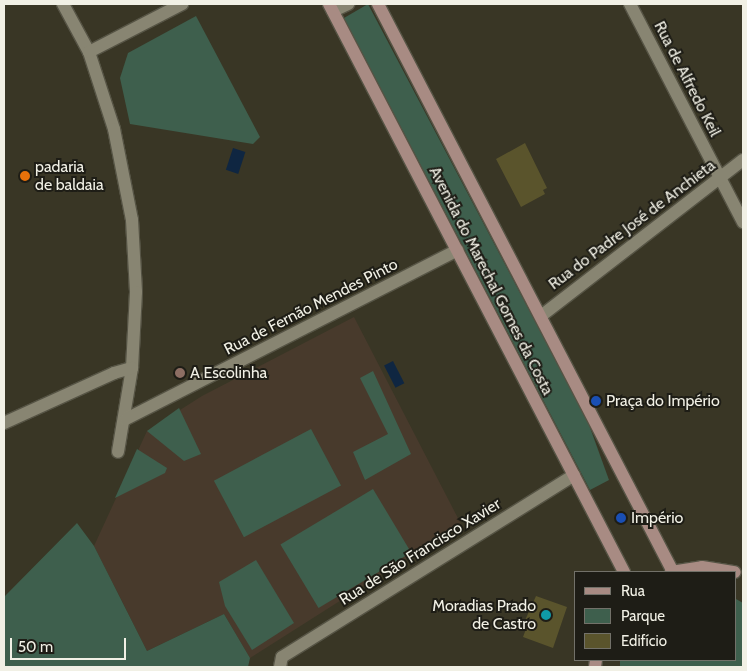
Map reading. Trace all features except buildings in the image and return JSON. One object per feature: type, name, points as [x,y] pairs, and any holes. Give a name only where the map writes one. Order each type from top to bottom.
[{"type":"main road","name":"Avenida do Marechal Gomes da Costa","points":[[378,4],[671,571]]},
{"type":"main road","name":"Avenida do Marechal Gomes da Costa","points":[[331,8],[623,571]]},
{"type":"main road","points":[[678,571],[702,567],[728,571]]},
{"type":"street","points":[[63,4],[89,52],[114,129],[132,220],[136,292],[132,368],[126,419],[118,452]]},
{"type":"street","points":[[89,52],[182,4]]},
{"type":"street","points":[[331,8],[348,4]]},
{"type":"street","name":"Rua de Alfredo Keil","points":[[630,4],[743,222]]},
{"type":"street","name":"Rua do Padre José de Anchieta","points":[[541,316],[720,180],[743,160]]},
{"type":"street","name":"Rua de Fernão Mendes Pinto","points":[[126,419],[457,250]]},
{"type":"street","points":[[4,423],[132,368]]},
{"type":"street","name":"Rua de São Francisco Xavier","points":[[281,662],[574,475]]},
{"type":"shaded area","points":[[354,317],[461,524],[250,658],[224,614],[147,651],[94,546],[147,431],[202,396]]},
{"type":"green space","points":[[368,4],[588,422],[609,480],[590,490],[344,18]]},
{"type":"green space","points":[[196,16],[260,137],[253,144],[130,124],[120,78],[128,53]]},
{"type":"green space","points":[[373,371],[411,454],[365,480],[353,452],[388,434],[360,378]]},
{"type":"green space","points":[[179,408],[201,454],[184,461],[147,431]]},
{"type":"green space","points":[[311,429],[341,486],[244,537],[214,481]]},
{"type":"green space","points":[[137,449],[167,468],[165,473],[115,498]]},
{"type":"green space","points":[[373,489],[411,552],[319,608],[280,545]]},
{"type":"green space","points":[[77,523],[94,546],[147,651],[224,614],[250,658],[248,667],[4,667],[4,597]]},
{"type":"green space","points":[[256,560],[294,623],[252,650],[225,606],[219,582]]},
{"type":"green space","points":[[737,600],[743,603],[743,667],[620,667],[620,661],[737,661]]},
{"type":"water","points":[[233,148],[245,152],[238,174],[226,170]]},
{"type":"water","points":[[393,361],[404,383],[395,388],[384,366]]},
{"type":"place","name":"padaria de baldaia","points":[[25,176]]},
{"type":"place","name":"A Escolinha","points":[[180,373]]},
{"type":"place","name":"Praça do Império","points":[[596,401]]},
{"type":"place","name":"Império","points":[[621,518]]},
{"type":"place","name":"Moradias Prado de Castro","points":[[546,615]]}]
